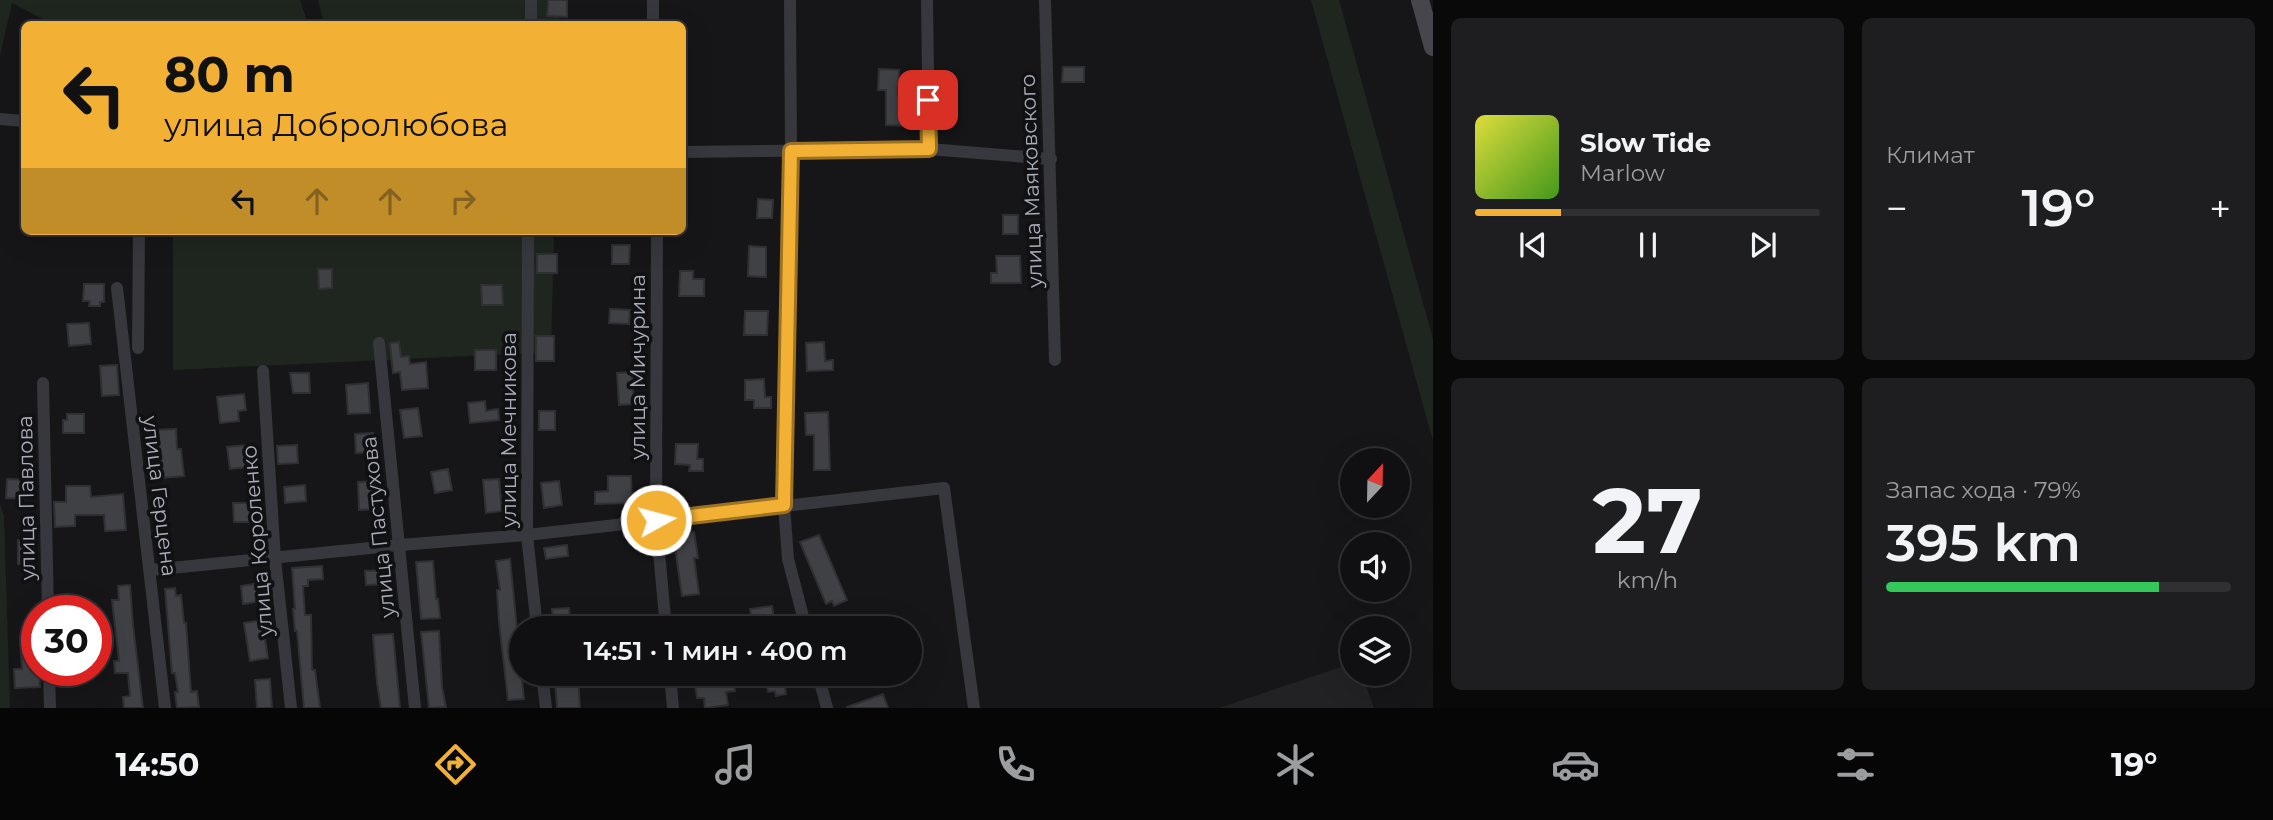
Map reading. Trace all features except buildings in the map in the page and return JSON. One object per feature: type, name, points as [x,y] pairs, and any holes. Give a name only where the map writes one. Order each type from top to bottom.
[{"type":"main road","points":[[1420,0],[1433,47]]},
{"type":"street","points":[[531,0],[531,21]]},
{"type":"street","points":[[653,0],[653,21]]},
{"type":"street","points":[[790,0],[791,151],[784,505],[788,559],[803,616]]},
{"type":"street","points":[[927,0],[929,149]]},
{"type":"street","name":"улица Маяковского","points":[[1045,0],[1055,360]]},
{"type":"street","points":[[0,119],[21,121]]},
{"type":"street","points":[[686,152],[929,149],[1051,159]]},
{"type":"street","points":[[138,348],[139,235]]},
{"type":"street","name":"улица Мечникова","points":[[528,235],[527,536],[536,616]]},
{"type":"street","name":"улица Мичурина","points":[[656,235],[656,520],[665,616]]},
{"type":"street","name":"улица Герцена","points":[[117,288],[165,708]]},
{"type":"street","name":"улица Пастухова","points":[[379,343],[415,708]]},
{"type":"street","name":"улица Короленко","points":[[263,370],[275,559],[291,708]]},
{"type":"street","name":"улица Павлова","points":[[43,383],[48,595]]},
{"type":"street","points":[[151,570],[400,545],[527,536],[944,488],[974,708]]},
{"type":"street","points":[[50,686],[50,708]]},
{"type":"street","points":[[543,686],[545,708]]},
{"type":"street","points":[[671,686],[673,708]]},
{"type":"street","points":[[821,686],[827,708]]},
{"type":"shaded area","points":[[0,0],[300,0],[307,21],[46,21],[12,3],[0,56]]},
{"type":"shaded area","points":[[318,0],[560,0],[559,21],[323,21]]},
{"type":"shaded area","points":[[1311,0],[1339,0],[1433,339],[1433,441]]},
{"type":"shaded area","points":[[173,235],[554,235],[551,352],[173,370]]},
{"type":"shaded area","points":[[0,504],[4,516],[10,708],[0,708]]},
{"type":"shaded area","points":[[1340,667],[1340,686],[1366,686],[1374,708],[1219,708]]},
{"type":"route","points":[[656,520],[784,505],[791,151],[929,149],[928,100]]}]
